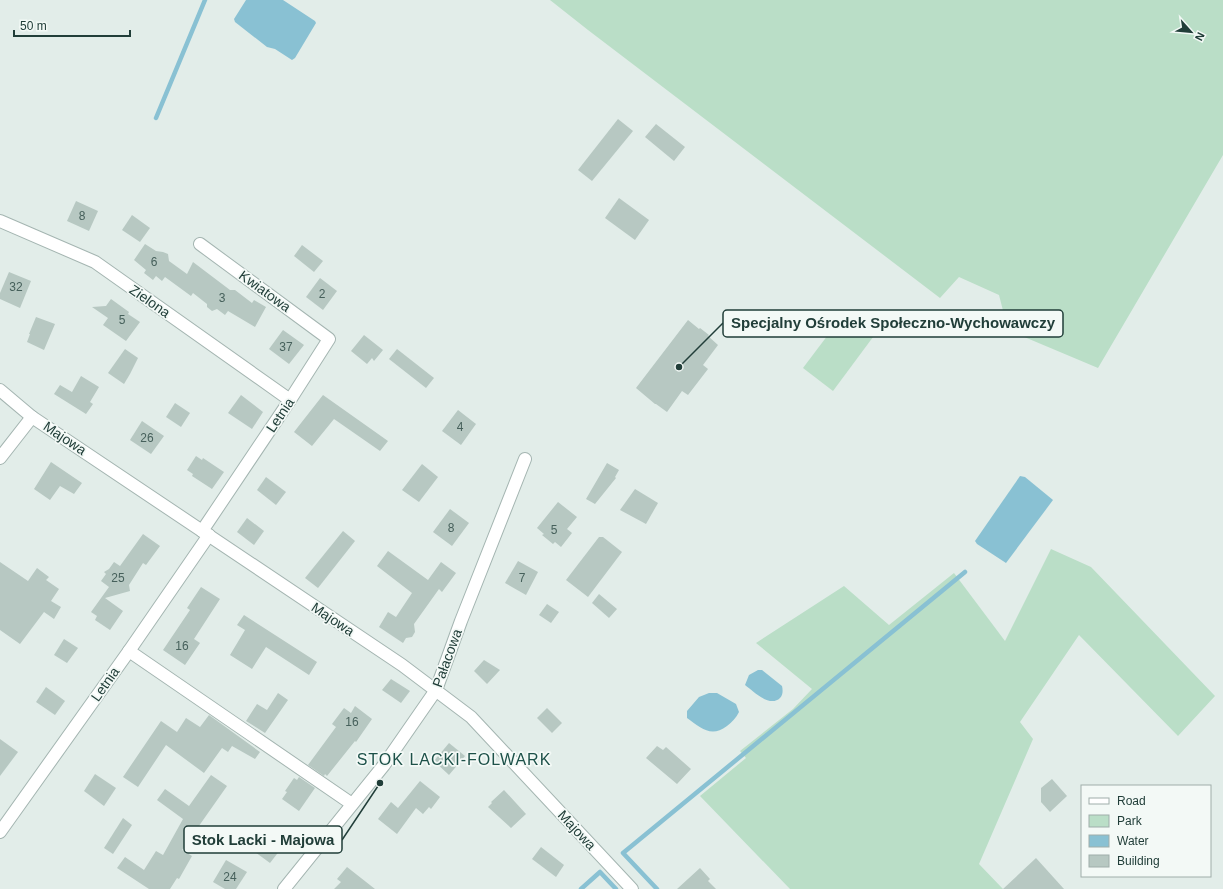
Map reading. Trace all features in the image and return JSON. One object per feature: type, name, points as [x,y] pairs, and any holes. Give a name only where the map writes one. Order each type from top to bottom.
[{"type":"street","name":"Zielona","points":[[0,221],[95,262],[290,400]]},
{"type":"street","name":"Kwiatowa","points":[[200,244],[329,338]]},
{"type":"street","name":"Letnia","points":[[0,832],[129,651],[206,533],[329,338]]},
{"type":"street","name":"Majowa","points":[[0,390],[32,417],[395,661],[471,716],[632,889]]},
{"type":"street","points":[[0,458],[32,417]]},
{"type":"street","name":"Pałacowa","points":[[284,889],[384,765],[436,690],[461,621],[525,459]]},
{"type":"street","points":[[129,651],[352,804]]},
{"type":"green space","points":[[550,0],[1223,0],[1223,155],[1098,368],[1008,330],[999,295],[959,277],[940,298]]},
{"type":"green space","points":[[846,311],[876,333],[833,391],[803,368]]},
{"type":"green space","points":[[1051,549],[1091,567],[1215,696],[1178,736],[1079,635],[1020,722],[1033,739],[979,864],[1003,889],[790,889],[700,796],[746,758],[740,751],[793,709],[812,689],[756,643],[844,586],[889,625],[954,573],[1005,641]]},
{"type":"water","points":[[246,0],[283,0],[315,21],[316,23],[295,58],[292,60],[275,49],[267,47],[235,22],[234,19]]},
{"type":"water","points":[[1020,476],[1025,477],[1053,500],[1006,563],[977,544],[975,541]]},
{"type":"water","points":[[758,670],[762,670],[782,686],[782,695],[776,701],[762,698],[745,685],[749,675]]},
{"type":"water","points":[[709,693],[717,693],[736,704],[739,712],[729,724],[721,730],[706,730],[687,718],[687,711],[699,697]]},
{"type":"building","points":[[618,119],[633,131],[592,181],[578,170]]},
{"type":"building","points":[[656,124],[685,147],[674,161],[645,137]]},
{"type":"building","points":[[619,198],[649,220],[635,240],[605,218]]},
{"type":"building","points":[[76,201],[98,211],[89,231],[67,221]]},
{"type":"building","points":[[132,215],[150,228],[140,242],[122,230]]},
{"type":"building","points":[[145,244],[156,251],[168,254],[169,261],[187,274],[193,262],[230,290],[235,290],[252,303],[254,300],[266,307],[255,327],[228,311],[225,315],[217,309],[212,311],[207,307],[207,304],[193,293],[191,296],[165,277],[162,281],[156,276],[153,280],[144,273],[146,270],[134,260]]},
{"type":"building","points":[[302,245],[323,261],[314,272],[294,256]]},
{"type":"building","points":[[9,272],[31,281],[20,308],[0,299],[0,293]]},
{"type":"building","points":[[320,278],[337,291],[323,310],[306,297]]},
{"type":"building","points":[[111,299],[140,322],[126,341],[103,325],[108,318],[92,307],[106,306]]},
{"type":"building","points":[[36,317],[55,324],[44,350],[27,342]]},
{"type":"building","points":[[688,320],[709,335],[708,336],[718,345],[703,365],[708,369],[688,395],[682,391],[667,412],[636,388]]},
{"type":"building","points":[[283,330],[304,345],[289,364],[269,349]]},
{"type":"building","points":[[364,335],[383,350],[374,361],[372,358],[367,364],[351,351]]},
{"type":"building","points":[[125,349],[138,358],[124,384],[108,373]]},
{"type":"building","points":[[397,349],[434,378],[426,388],[389,359]]},
{"type":"building","points":[[81,376],[99,387],[90,402],[93,404],[86,414],[54,394],[60,385],[72,392]]},
{"type":"building","points":[[241,395],[263,412],[252,429],[228,413]]},
{"type":"building","points":[[323,395],[388,441],[380,451],[334,419],[312,446],[294,432]]},
{"type":"building","points":[[175,403],[190,413],[181,427],[166,417]]},
{"type":"building","points":[[458,410],[476,424],[461,445],[442,431]]},
{"type":"building","points":[[142,421],[164,436],[151,454],[130,440]]},
{"type":"building","points":[[196,456],[202,460],[203,458],[224,472],[212,489],[192,476],[193,474],[187,470]]},
{"type":"building","points":[[51,462],[82,483],[74,494],[60,486],[50,500],[34,489]]},
{"type":"building","points":[[607,463],[619,470],[615,477],[616,478],[595,504],[586,499]]},
{"type":"building","points":[[422,464],[438,477],[419,502],[402,490]]},
{"type":"building","points":[[266,477],[286,492],[276,505],[257,490]]},
{"type":"building","points":[[635,489],[658,503],[646,524],[620,510]]},
{"type":"building","points":[[558,502],[577,517],[567,529],[572,533],[561,547],[555,542],[553,544],[542,535],[544,534],[537,528]]},
{"type":"building","points":[[450,509],[469,523],[452,546],[433,532]]},
{"type":"building","points":[[247,518],[264,531],[254,545],[237,532]]},
{"type":"building","points":[[343,531],[355,541],[318,588],[305,578]]},
{"type":"building","points":[[143,534],[160,546],[146,565],[143,563],[129,585],[130,591],[105,598],[123,611],[110,630],[95,620],[97,616],[91,612],[109,587],[101,581],[106,574],[104,572],[109,569],[114,562],[120,566]]},
{"type":"building","points":[[599,537],[603,537],[622,552],[588,597],[566,580]]},
{"type":"building","points":[[388,551],[428,580],[441,562],[456,573],[442,592],[439,589],[414,624],[415,632],[412,637],[406,638],[403,643],[379,627],[388,612],[396,617],[412,593],[377,566]]},
{"type":"building","points":[[518,561],[538,572],[526,595],[505,583]]},
{"type":"building","points":[[0,562],[28,581],[37,568],[49,577],[46,580],[59,589],[51,601],[61,607],[54,619],[44,612],[20,644],[0,630]]},
{"type":"building","points":[[201,587],[220,599],[194,639],[200,643],[185,665],[163,650],[190,610],[187,608]]},
{"type":"building","points":[[599,594],[617,609],[609,618],[592,603]]},
{"type":"building","points":[[547,604],[559,612],[551,623],[539,615]]},
{"type":"building","points":[[244,615],[317,662],[309,675],[266,647],[252,669],[230,655],[245,630],[237,625]]},
{"type":"building","points":[[64,639],[78,648],[67,663],[54,655]]},
{"type":"building","points":[[484,660],[500,670],[487,684],[474,671]]},
{"type":"building","points":[[391,679],[410,691],[401,703],[382,690]]},
{"type":"building","points":[[46,687],[65,701],[55,715],[36,702]]},
{"type":"building","points":[[278,693],[288,700],[265,733],[246,721],[257,704],[267,710]]},
{"type":"building","points":[[355,706],[372,719],[356,742],[355,741],[327,776],[325,774],[324,776],[308,765],[336,727],[332,724],[344,708],[351,713]]},
{"type":"building","points":[[547,708],[562,723],[552,733],[537,718]]},
{"type":"building","points":[[209,715],[260,752],[255,759],[232,746],[228,752],[222,748],[204,773],[166,745],[138,787],[123,777],[161,721],[177,732],[186,718],[200,727]]},
{"type":"building","points":[[0,739],[18,752],[0,776]]},
{"type":"building","points":[[449,743],[465,756],[449,775],[434,761]]},
{"type":"building","points":[[657,746],[663,750],[666,747],[691,769],[677,784],[646,758]]},
{"type":"building","points":[[95,774],[116,788],[104,806],[84,791]]},
{"type":"building","points":[[211,775],[227,786],[182,850],[192,856],[179,879],[177,878],[170,889],[149,889],[117,868],[125,857],[144,870],[156,851],[163,855],[183,819],[157,800],[165,789],[189,806]]},
{"type":"building","points":[[299,777],[315,788],[299,811],[282,799],[287,792],[285,791],[294,778],[297,780]]},
{"type":"building","points":[[1052,779],[1067,796],[1050,812],[1041,802],[1041,788]]},
{"type":"building","points":[[420,781],[440,797],[431,809],[429,807],[423,814],[416,808],[397,834],[378,819],[391,802],[398,808]]},
{"type":"building","points":[[504,790],[526,814],[511,828],[488,807],[492,803],[491,802]]},
{"type":"building","points":[[123,818],[132,825],[113,854],[104,848]]},
{"type":"building","points":[[272,829],[287,841],[270,863],[255,852]]},
{"type":"building","points":[[541,847],[564,865],[556,877],[532,859]]},
{"type":"building","points":[[1036,858],[1064,889],[1003,889]]},
{"type":"building","points":[[226,860],[247,872],[236,889],[225,889],[213,882]]},
{"type":"building","points":[[347,867],[375,889],[334,889],[341,882],[337,879]]},
{"type":"building","points":[[700,868],[710,879],[708,881],[716,889],[677,889]]},
{"type":"waterway","points":[[156,118],[205,0]]},
{"type":"waterway","points":[[657,889],[623,853],[965,572]]},
{"type":"waterway","points":[[581,889],[600,872],[616,889]]},
{"type":"place","name":"Specjalny Ośrodek Społeczno-Wychowawczy","points":[[679,367]]},
{"type":"place","name":"Stok Lacki - Majowa","points":[[380,783]]},
{"type":"district","name":"STOK LACKI-FOLWARK","points":[[454,759]]}]
